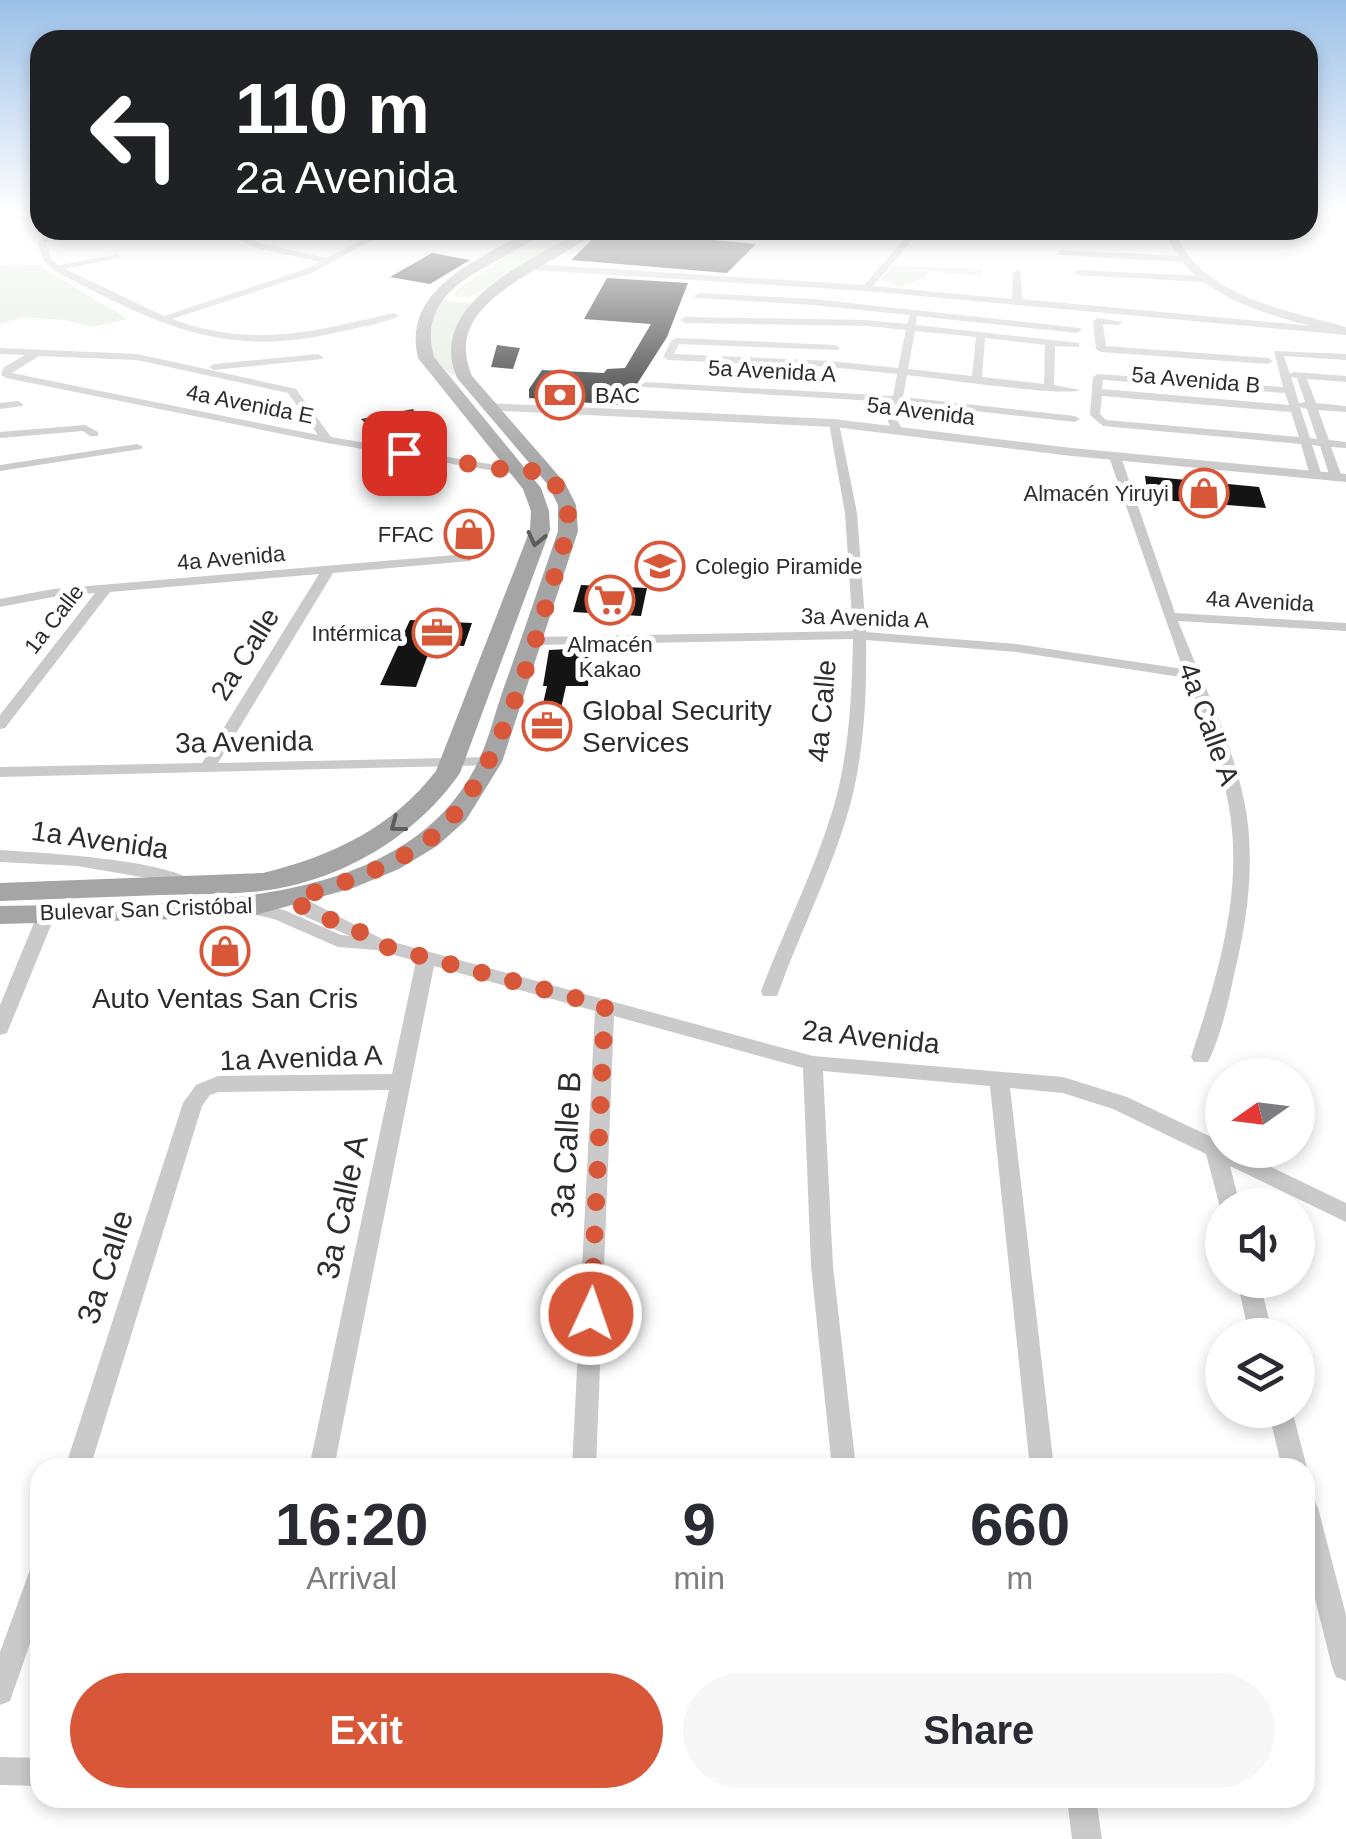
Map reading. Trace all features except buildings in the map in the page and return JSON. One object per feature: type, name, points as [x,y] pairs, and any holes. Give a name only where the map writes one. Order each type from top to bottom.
[{"type":"main road","name":"Bulevar San Cristóbal","points":[[0,892],[263,882],[348,856],[376,841],[432,798],[452,761],[540,530],[540,511],[532,488],[436,372],[418,342],[426,308],[435,299]]},
{"type":"main road","name":"Bulevar San Cristóbal","points":[[0,916],[248,908],[294,899],[390,863],[428,840],[457,814],[490,762],[568,531],[568,504],[546,470],[488,407],[461,370],[457,343],[462,325],[487,299]]},
{"type":"main road","points":[[436,372],[455,382],[474,405],[488,407]]},
{"type":"street","points":[[122,299],[165,319],[252,340],[307,335],[394,316]]},
{"type":"street","points":[[165,319],[228,299]]},
{"type":"street","points":[[736,299],[915,312],[1077,330]]},
{"type":"street","points":[[983,299],[1346,332]]},
{"type":"street","points":[[1245,299],[1346,332]]},
{"type":"street","points":[[898,430],[893,422],[915,312]]},
{"type":"street","points":[[1167,316],[1168,320],[1158,323],[1098,321],[1102,349],[1268,362]]},
{"type":"street","points":[[686,320],[910,326],[1076,344]]},
{"type":"street","points":[[830,364],[841,324]]},
{"type":"street","points":[[31,332],[33,352]]},
{"type":"street","points":[[976,378],[981,334]]},
{"type":"street","points":[[835,348],[676,341],[668,357],[830,364],[1075,390]]},
{"type":"street","points":[[1049,388],[1050,342]]},
{"type":"street","points":[[0,350],[136,357],[294,387],[326,440]]},
{"type":"street","name":"4a Avenida E","points":[[33,352],[8,369],[6,375],[326,440],[519,472],[546,470]]},
{"type":"street","points":[[1316,476],[1278,353],[1346,357]]},
{"type":"street","points":[[199,368],[318,356]]},
{"type":"street","points":[[1283,375],[1346,379]]},
{"type":"street","points":[[1301,376],[1323,443],[1341,478]]},
{"type":"street","points":[[1288,390],[1098,377],[1095,392],[1098,421],[1346,445]]},
{"type":"street","name":"5a Avenida A","points":[[646,385],[897,399],[1076,419]]},
{"type":"street","name":"5a Avenida B","points":[[1095,392],[1346,409]]},
{"type":"street","points":[[0,406],[18,404]]},
{"type":"street","name":"5a Avenida","points":[[488,407],[834,423],[1341,478]]},
{"type":"street","name":"4a Calle","points":[[770,991],[823,862],[842,803],[856,711],[858,635],[852,517],[834,423]]},
{"type":"street","points":[[0,435],[85,428],[94,434]]},
{"type":"street","points":[[0,468],[137,447]]},
{"type":"street","name":"4a Calle A","points":[[1115,456],[1235,784],[1242,852],[1240,894],[1228,970],[1201,1057]]},
{"type":"street","name":"4a Avenida","points":[[0,604],[106,588],[466,558]]},
{"type":"street","name":"2a Calle","points":[[206,768],[329,570]]},
{"type":"street","name":"1a Calle","points":[[0,725],[106,588]]},
{"type":"street","name":"4a Avenida","points":[[1172,617],[1346,627]]},
{"type":"street","name":"3a Avenida A","points":[[534,641],[858,635],[1016,648],[1193,675]]},
{"type":"street","name":"3a Avenida","points":[[0,772],[490,762]]},
{"type":"street","name":"1a Avenida","points":[[0,856],[77,860],[176,877],[190,886]]},
{"type":"street","name":"2a Avenida","points":[[294,899],[311,914],[352,926],[376,944]]},
{"type":"street","name":"2a Avenida","points":[[248,908],[278,914],[338,941],[376,944],[813,1063],[1063,1085],[1092,1093],[1205,1144]]},
{"type":"street","points":[[0,1028],[48,912]]},
{"type":"street","name":"3a Calle A","points":[[323,1458],[426,959]]},
{"type":"street","name":"3a Calle B","points":[[584,1458],[605,1006]]},
{"type":"street","points":[[813,1063],[818,1225],[828,1353],[843,1458]]},
{"type":"street","points":[[999,1078],[1041,1458]]},
{"type":"street","name":"1a Avenida A","points":[[204,1090],[218,1084],[402,1082]]},
{"type":"street","name":"3a Calle","points":[[81,1458],[194,1103],[204,1090]]},
{"type":"street","name":"2a Avenida","points":[[1255,1168],[1346,1213]]},
{"type":"street","points":[[1285,1428],[1292,1458]]},
{"type":"street","points":[[1315,1547],[1346,1667]]},
{"type":"street","points":[[0,1691],[30,1605]]},
{"type":"street","points":[[0,1771],[30,1772]]},
{"type":"street","points":[[1083,1808],[1087,1839]]},
{"type":"green space","points":[[0,299],[94,299],[128,319],[93,327],[23,317],[0,324]]},
{"type":"green space","points":[[440,299],[452,303],[478,301],[458,327],[455,376],[444,369],[431,350],[429,328]]},
{"type":"place","name":"BAC","points":[[560,395]]},
{"type":"place","name":"Almacén Yiruyi","points":[[1204,493]]},
{"type":"place","name":"FFAC","points":[[469,534]]},
{"type":"place","name":"Colegio Piramide","points":[[660,566]]},
{"type":"place","name":"Almacén Kakao","points":[[610,600]]},
{"type":"place","name":"Intérmica","points":[[437,633]]},
{"type":"place","name":"Global Security Services","points":[[547,726]]},
{"type":"place","name":"Auto Ventas San Cris","points":[[225,951]]},
{"type":"route","points":[[404,453],[519,472],[546,470],[568,504],[568,531],[490,762],[457,814],[428,840],[390,863],[294,899],[311,914],[352,926],[376,944],[605,1006],[591,1314]]}]
